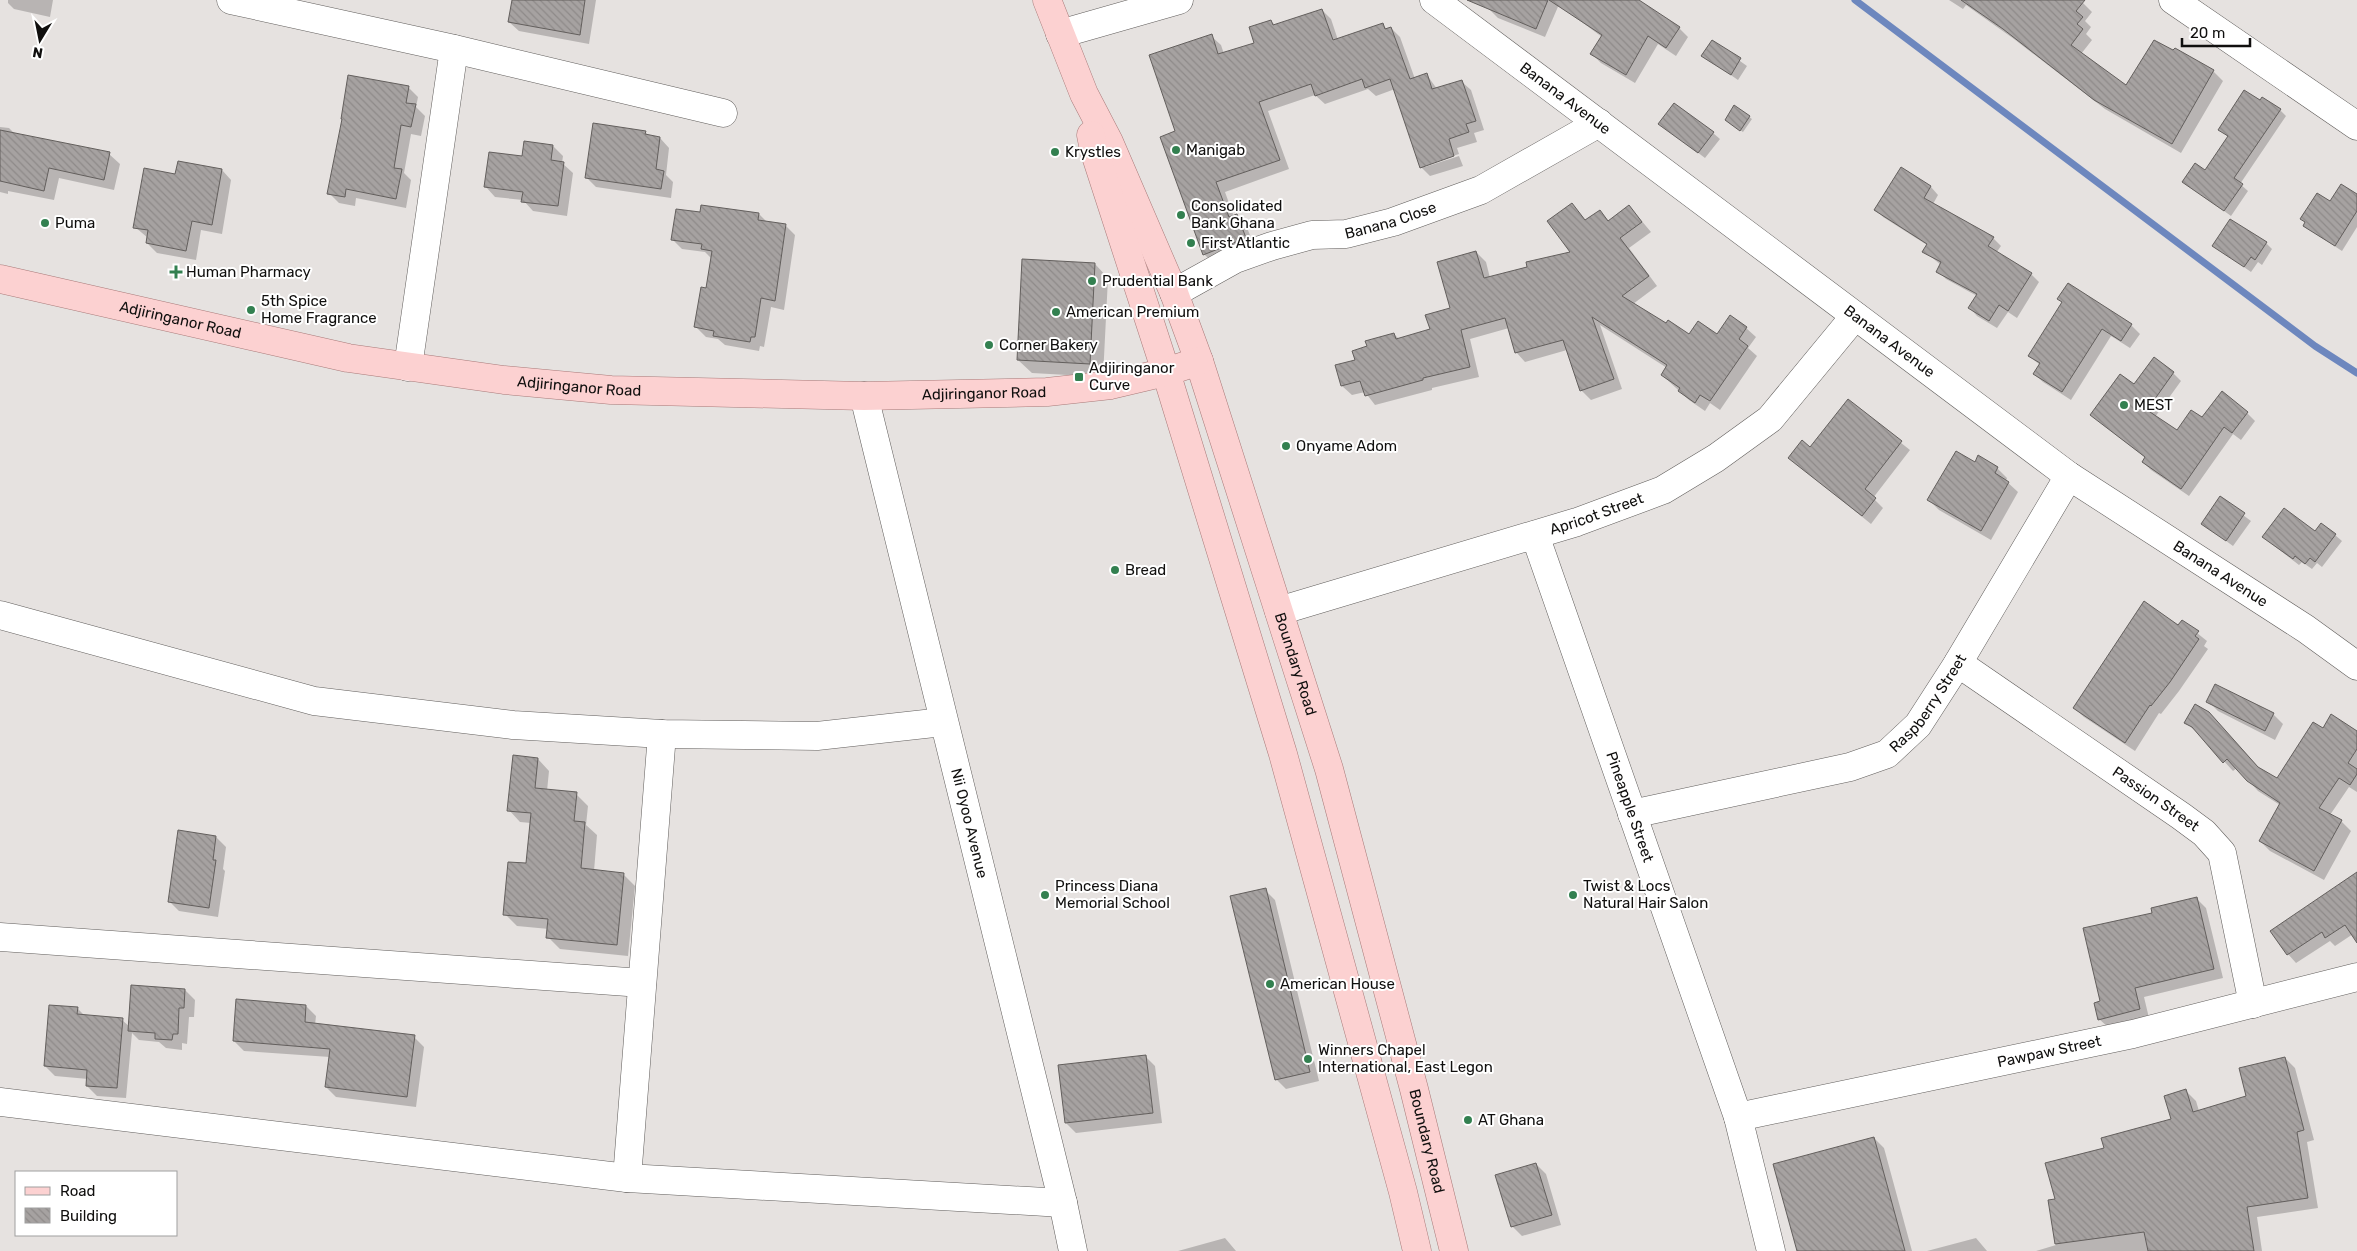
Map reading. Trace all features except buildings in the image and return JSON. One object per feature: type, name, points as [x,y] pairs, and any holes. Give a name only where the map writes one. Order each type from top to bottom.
[{"type":"main road","name":"Boundary Road","points":[[1048,0],[1084,94],[1109,142],[1174,293],[1199,361],[1329,769],[1414,1089],[1454,1251]]},
{"type":"main road","name":"Boundary Road","points":[[1084,94],[1094,150],[1166,372],[1283,754],[1403,1192],[1417,1251]]},
{"type":"main road","name":"Adjiringanor Road","points":[[0,279],[348,358],[504,380],[611,390],[864,396],[1047,392],[1110,385],[1166,372],[1199,361]]},
{"type":"street","points":[[231,0],[454,49],[722,112]]},
{"type":"street","points":[[1060,34],[1178,0]]},
{"type":"street","name":"Banana Avenue","points":[[1434,0],[2069,476],[2306,629],[2357,666]]},
{"type":"street","points":[[2173,0],[2357,126]]},
{"type":"street","points":[[408,367],[454,49]]},
{"type":"street","name":"Banana Close","points":[[1174,293],[1236,259],[1272,246],[1312,235],[1346,234],[1393,222],[1482,190],[1599,123]]},
{"type":"street","name":"Apricot Street","points":[[1279,611],[1577,522],[1662,490],[1716,458],[1770,419],[1855,316]]},
{"type":"street","name":"Nii Oyoo Avenue","points":[[864,396],[1063,1203],[1073,1251]]},
{"type":"street","name":"Raspberry Street","points":[[1632,814],[1850,767],[1887,754],[1918,725],[1958,663],[2069,476]]},
{"type":"street","name":"Pineapple Street","points":[[1535,535],[1738,1117],[1771,1251]]},
{"type":"street","points":[[0,615],[314,701],[513,725],[662,734],[817,736],[943,722]]},
{"type":"street","name":"Passion Street","points":[[1958,663],[2181,816],[2204,833],[2222,853],[2254,1004]]},
{"type":"street","points":[[627,1178],[662,734]]},
{"type":"street","points":[[0,937],[642,983]]},
{"type":"street","name":"Pawpaw Street","points":[[1738,1117],[2133,1034],[2357,977]]},
{"type":"street","points":[[0,1102],[627,1178],[1063,1203]]},
{"type":"waterway","points":[[1855,0],[2315,346],[2357,373]]},
{"type":"place","name":"Manigab","points":[[1176,150]]},
{"type":"place","name":"Krystles","points":[[1055,152]]},
{"type":"place","name":"Consolidated Bank Ghana","points":[[1181,215]]},
{"type":"place","name":"Puma","points":[[45,223]]},
{"type":"place","name":"First Atlantic","points":[[1191,243]]},
{"type":"place","name":"Human Pharmacy","points":[[176,272]]},
{"type":"place","name":"Prudential Bank","points":[[1092,281]]},
{"type":"place","name":"5th Spice Home Fragrance","points":[[251,310]]},
{"type":"place","name":"American Premium","points":[[1056,312]]},
{"type":"place","name":"Corner Bakery","points":[[989,345]]},
{"type":"place","name":"Adjiringanor Curve","points":[[1079,377]]},
{"type":"place","name":"MEST","points":[[2124,405]]},
{"type":"place","name":"Onyame Adom","points":[[1286,446]]},
{"type":"place","name":"Bread","points":[[1115,570]]},
{"type":"place","name":"Princess Diana Memorial School","points":[[1045,895]]},
{"type":"place","name":"Twist & Locs Natural Hair Salon","points":[[1573,895]]},
{"type":"place","name":"American House","points":[[1270,984]]},
{"type":"place","name":"Winners Chapel International, East Legon","points":[[1308,1059]]},
{"type":"place","name":"AT Ghana","points":[[1468,1120]]}]
